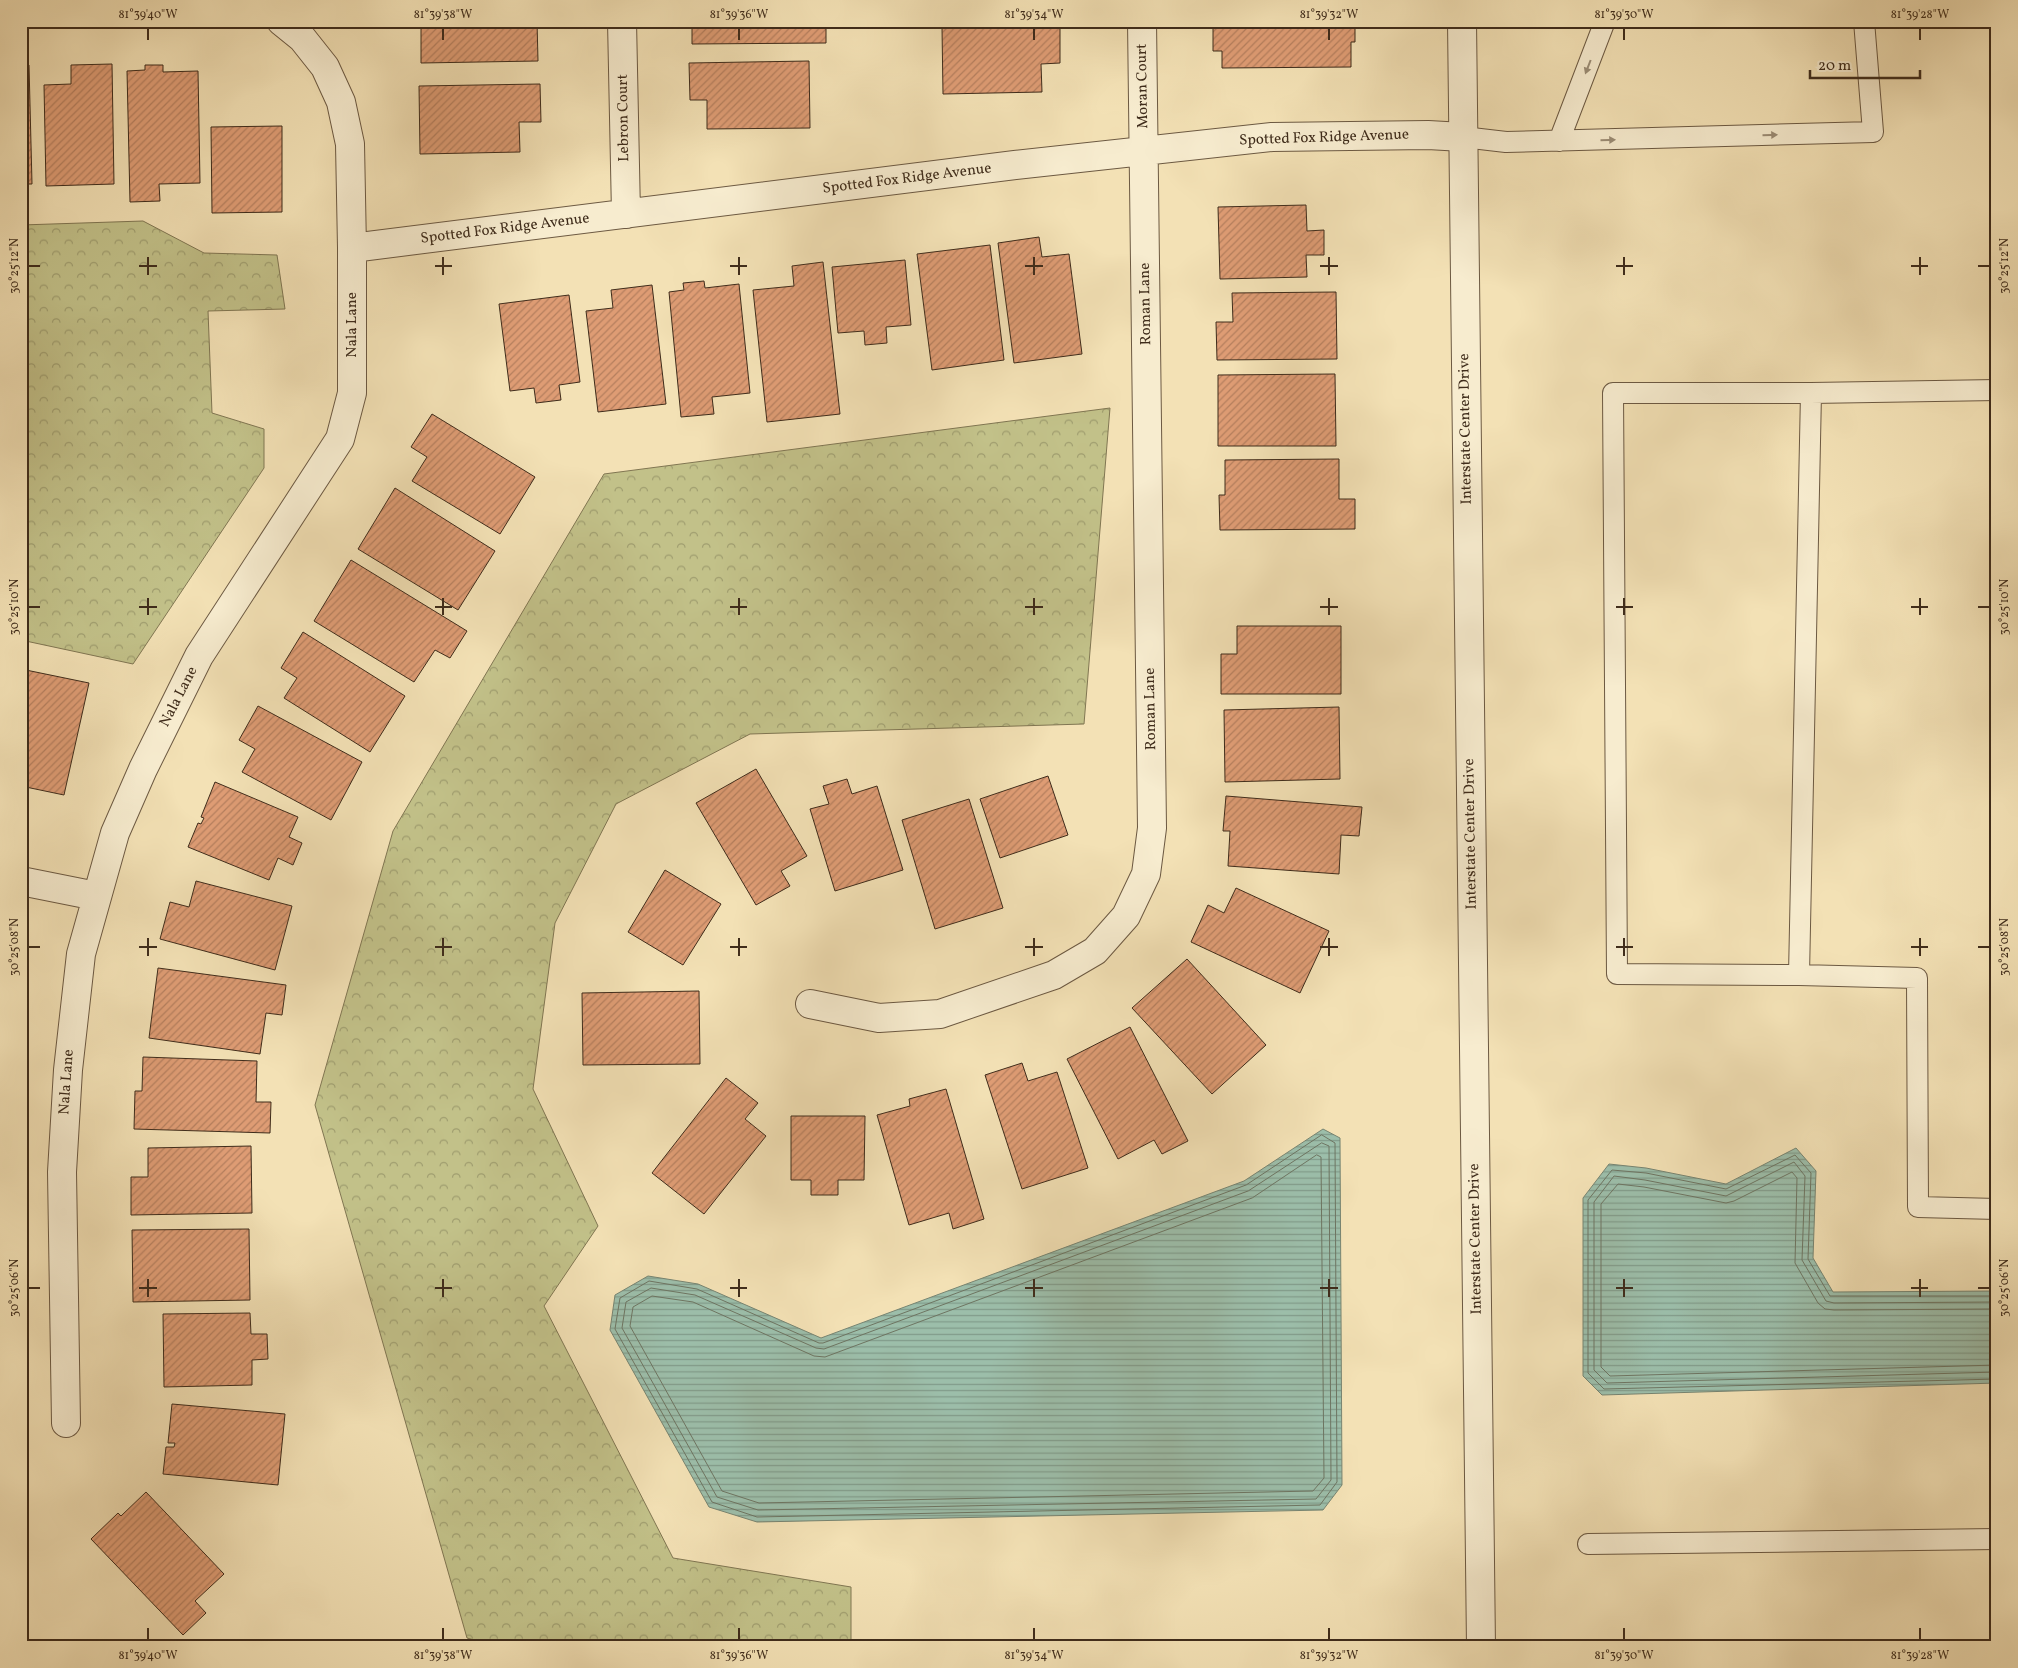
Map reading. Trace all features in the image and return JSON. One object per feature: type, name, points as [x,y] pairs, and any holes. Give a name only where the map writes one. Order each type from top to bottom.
[{"type":"street","name":"Nala Lane","points":[[66,1423],[62,1172],[68,1070],[75,999],[81,954],[96,896],[115,833],[143,769],[184,685],[199,656],[340,439],[352,393],[350,144],[341,102],[325,67],[302,38],[281,21]]},
{"type":"street","name":"Lebron Court","points":[[622,21],[626,214]]},
{"type":"street","name":"Moran Court","points":[[1142,21],[1144,151]]},
{"type":"street","name":"Interstate Center Drive","points":[[1462,21],[1482,1647]]},
{"type":"street","name":"Spotted Fox Ridge Avenue","points":[[352,248],[1272,136],[1463,136]]},
{"type":"street","name":"Roman Lane","points":[[810,1004],[879,1018],[940,1014],[1054,975],[1095,951],[1126,916],[1146,874],[1152,818],[1144,151]]},
{"type":"street","points":[[21,881],[96,896]]},
{"type":"lane","points":[[1559,141],[1605,21]]},
{"type":"lane","points":[[1463,136],[1506,142],[1873,132],[1864,21]]},
{"type":"lane","points":[[1997,390],[1811,393],[1613,393],[1617,974],[1917,978],[1918,1206],[1997,1209]]},
{"type":"lane","points":[[1799,975],[1811,393]]},
{"type":"lane","points":[[1588,1544],[1997,1539]]},
{"type":"green space","points":[[143,221],[204,253],[277,255],[285,309],[208,311],[212,413],[264,429],[264,468],[133,664],[21,640],[21,225]]},
{"type":"green space","points":[[1110,408],[1084,724],[750,734],[616,804],[555,923],[533,1089],[598,1226],[544,1306],[673,1558],[851,1587],[851,1647],[499,1647],[467,1638],[315,1105],[393,831],[604,474]]},
{"type":"water","points":[[1323,1129],[1340,1138],[1342,1485],[1323,1510],[757,1522],[709,1507],[610,1330],[615,1295],[648,1276],[698,1284],[821,1338],[1244,1181]]},
{"type":"water","points":[[1796,1148],[1816,1171],[1813,1258],[1833,1292],[1997,1291],[1997,1383],[1602,1395],[1583,1376],[1583,1198],[1609,1164],[1646,1168],[1726,1184]]},
{"type":"building","points":[[421,21],[537,21],[538,61],[421,63]]},
{"type":"building","points":[[692,21],[826,21],[826,43],[692,44]]},
{"type":"building","points":[[1213,21],[1355,21],[1355,42],[1351,42],[1351,67],[1222,68],[1222,51],[1213,51]]},
{"type":"building","points":[[1060,26],[1060,63],[1041,64],[1042,92],[943,94],[942,28]]},
{"type":"building","points":[[809,61],[810,128],[707,129],[707,100],[690,100],[689,63]]},
{"type":"building","points":[[112,64],[114,184],[46,186],[44,85],[71,84],[71,65]]},
{"type":"building","points":[[21,65],[29,65],[32,184],[21,184]]},
{"type":"building","points":[[145,65],[163,65],[163,72],[198,71],[200,183],[159,184],[160,201],[130,202],[127,71],[145,70]]},
{"type":"building","points":[[540,84],[541,122],[519,122],[520,152],[420,154],[419,86]]},
{"type":"building","points":[[282,126],[282,212],[212,213],[211,127]]},
{"type":"building","points":[[1306,205],[1307,231],[1324,230],[1324,255],[1306,255],[1307,277],[1220,279],[1218,207]]},
{"type":"building","points":[[1039,237],[1042,257],[1069,254],[1082,354],[1014,363],[998,243]]},
{"type":"building","points":[[990,245],[1004,360],[932,370],[917,254]]},
{"type":"building","points":[[905,260],[911,325],[886,327],[887,343],[865,345],[864,331],[838,333],[832,267]]},
{"type":"building","points":[[823,262],[840,414],[767,422],[753,290],[794,286],[792,266]]},
{"type":"building","points":[[704,281],[705,288],[739,284],[750,393],[712,397],[714,414],[681,417],[669,292],[684,290],[683,283]]},
{"type":"building","points":[[652,285],[666,404],[598,412],[586,311],[613,308],[611,290]]},
{"type":"building","points":[[1336,292],[1337,359],[1217,360],[1216,322],[1233,322],[1232,293]]},
{"type":"building","points":[[569,295],[580,382],[559,385],[561,400],[536,403],[534,388],[510,391],[499,304]]},
{"type":"building","points":[[1335,374],[1336,446],[1218,446],[1218,375]]},
{"type":"building","points":[[432,414],[535,477],[500,534],[412,481],[427,457],[411,447]]},
{"type":"building","points":[[1339,459],[1339,499],[1355,499],[1355,529],[1220,530],[1219,495],[1225,495],[1225,460]]},
{"type":"building","points":[[395,488],[495,551],[458,610],[358,549]]},
{"type":"building","points":[[351,560],[467,631],[450,658],[435,650],[414,682],[314,621]]},
{"type":"building","points":[[1237,626],[1341,626],[1341,694],[1221,694],[1221,654],[1237,654]]},
{"type":"building","points":[[303,632],[405,696],[370,752],[284,698],[297,678],[281,668]]},
{"type":"building","points":[[21,669],[89,683],[64,795],[21,786]]},
{"type":"building","points":[[258,706],[362,762],[331,820],[242,772],[255,749],[239,740]]},
{"type":"building","points":[[1339,707],[1340,779],[1225,782],[1224,710]]},
{"type":"building","points":[[756,769],[807,856],[781,871],[790,886],[756,905],[696,803]]},
{"type":"building","points":[[1048,776],[1068,835],[1000,858],[980,799]]},
{"type":"building","points":[[847,779],[852,794],[877,786],[903,870],[835,891],[810,809],[829,804],[823,786]]},
{"type":"building","points":[[215,782],[298,817],[289,837],[302,843],[293,865],[278,858],[269,880],[188,847],[198,823],[201,824],[204,818],[201,817]]},
{"type":"building","points":[[1226,796],[1362,807],[1359,836],[1341,835],[1339,874],[1228,866],[1230,831],[1223,831]]},
{"type":"building","points":[[969,799],[1003,908],[935,929],[902,820]]},
{"type":"building","points":[[665,870],[721,904],[683,965],[628,932]]},
{"type":"building","points":[[196,881],[292,906],[275,970],[160,939],[170,902],[189,907]]},
{"type":"building","points":[[1236,888],[1329,931],[1300,993],[1191,942],[1208,905],[1224,913]]},
{"type":"building","points":[[1187,959],[1266,1045],[1212,1094],[1132,1008]]},
{"type":"building","points":[[158,968],[286,985],[282,1015],[266,1013],[260,1054],[149,1038]]},
{"type":"building","points":[[699,991],[700,1064],[583,1065],[582,993]]},
{"type":"building","points":[[1130,1027],[1188,1141],[1162,1154],[1154,1140],[1118,1159],[1067,1059]]},
{"type":"building","points":[[143,1057],[257,1061],[256,1102],[271,1102],[270,1133],[134,1129],[135,1091],[142,1091]]},
{"type":"building","points":[[1022,1063],[1028,1081],[1057,1072],[1088,1168],[1022,1189],[985,1075]]},
{"type":"building","points":[[726,1078],[758,1103],[745,1119],[766,1136],[704,1214],[652,1173]]},
{"type":"building","points":[[946,1089],[984,1219],[953,1229],[949,1213],[909,1225],[877,1115],[910,1106],[909,1099]]},
{"type":"building","points":[[791,1116],[865,1116],[864,1180],[838,1180],[838,1195],[811,1195],[811,1180],[791,1180]]},
{"type":"building","points":[[251,1146],[252,1213],[131,1215],[131,1177],[148,1177],[148,1148]]},
{"type":"building","points":[[249,1229],[250,1300],[133,1302],[132,1230]]},
{"type":"building","points":[[250,1313],[251,1334],[267,1334],[268,1359],[252,1360],[252,1385],[164,1387],[163,1314]]},
{"type":"building","points":[[172,1404],[285,1414],[278,1485],[163,1474],[166,1447],[174,1447],[175,1443],[168,1443]]},
{"type":"building","points":[[146,1492],[224,1574],[195,1601],[206,1613],[183,1635],[91,1539],[118,1513],[121,1516]]}]
